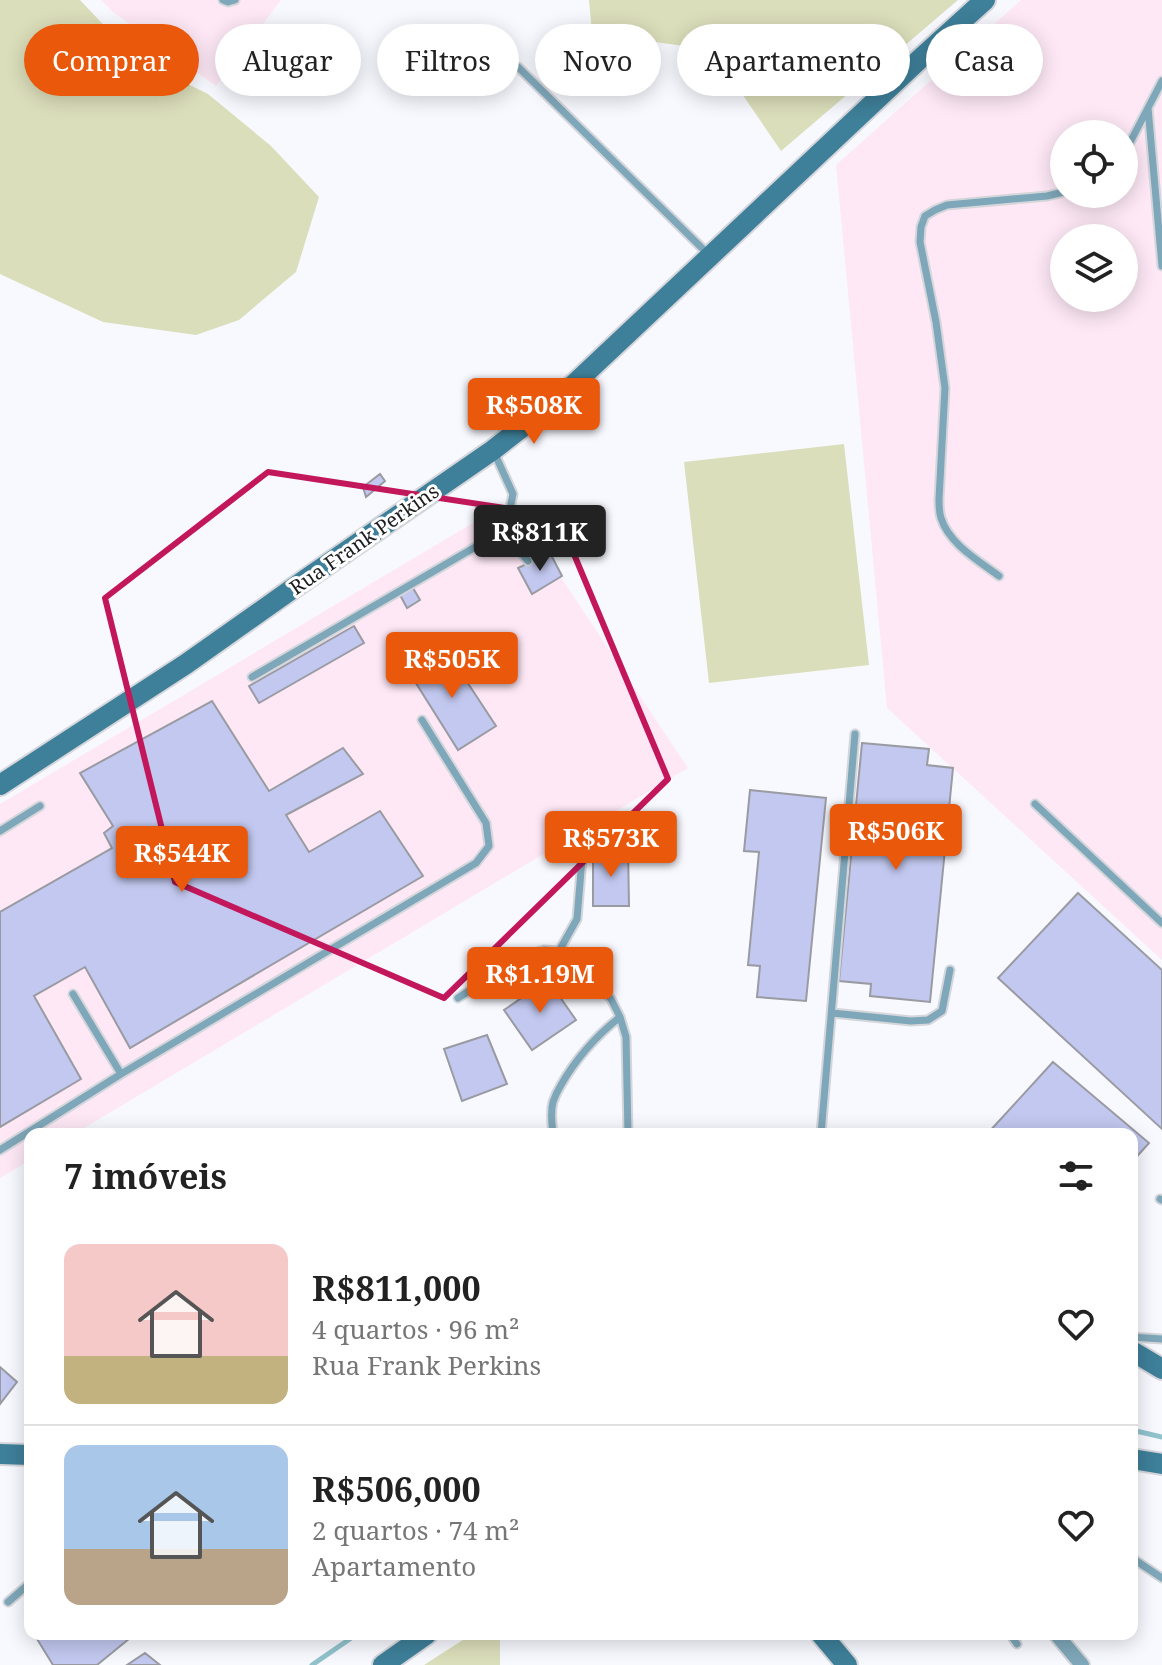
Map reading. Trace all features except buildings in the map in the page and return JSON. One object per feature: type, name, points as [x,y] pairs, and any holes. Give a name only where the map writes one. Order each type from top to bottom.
[{"type":"street","name":"Rua Frank Perkins","points":[[0,785],[186,664],[493,450],[556,401],[985,0]]},
{"type":"street","points":[[1138,1355],[1162,1369]]},
{"type":"street","points":[[0,1454],[24,1455]]},
{"type":"street","points":[[1138,1460],[1162,1464]]},
{"type":"street","points":[[383,1665],[418,1640]]},
{"type":"street","points":[[826,1640],[847,1665]]},
{"type":"street","points":[[1061,1640],[1082,1665]]},
{"type":"lane","points":[[223,0],[235,0]]},
{"type":"lane","points":[[519,68],[710,256]]},
{"type":"lane","points":[[1138,127],[1162,81]]},
{"type":"lane","points":[[1148,108],[1162,266]]},
{"type":"lane","points":[[999,576],[959,544],[946,530],[940,517],[945,388],[920,242],[921,227],[925,216],[947,205],[1050,195]]},
{"type":"lane","points":[[252,677],[501,532],[513,494],[493,450]]},
{"type":"lane","points":[[497,534],[515,545],[528,561]]},
{"type":"lane","points":[[35,1128],[476,863],[489,846],[486,823],[422,720]]},
{"type":"lane","points":[[822,1128],[855,734]]},
{"type":"lane","points":[[1035,804],[1162,923]]},
{"type":"lane","points":[[0,831],[40,806]]},
{"type":"lane","points":[[559,951],[577,919],[582,859],[612,846]]},
{"type":"lane","points":[[458,998],[520,958],[544,950],[559,951],[571,959],[611,999],[620,1017],[626,1037],[628,1128]]},
{"type":"lane","points":[[832,1013],[928,1020],[942,1011],[950,970]]},
{"type":"lane","points":[[73,994],[121,1074]]},
{"type":"lane","points":[[552,1128],[553,1099],[579,1056],[620,1017]]},
{"type":"lane","points":[[0,1150],[24,1135]]},
{"type":"lane","points":[[1138,1337],[1162,1339]]},
{"type":"lane","points":[[1138,1562],[1162,1578]]},
{"type":"lane","points":[[8,1602],[24,1588]]},
{"type":"lane","points":[[1014,1640],[1017,1644]]},
{"type":"highlighted area","points":[[268,472],[558,516],[668,779],[444,998],[175,882],[105,598]]},
{"type":"shaded area","points":[[101,0],[281,0],[263,24],[215,24],[215,85],[199,74],[199,24],[130,24]]},
{"type":"shaded area","points":[[1021,0],[1162,0],[1162,960],[887,708],[836,165],[926,85],[926,96],[1043,96],[1043,24],[994,24]]},
{"type":"shaded area","points":[[510,501],[688,768],[84,1128],[24,1128],[24,1164],[0,1178],[0,804]]},
{"type":"green space","points":[[0,0],[80,0],[103,24],[24,24],[24,96],[199,96],[199,90],[271,146],[319,197],[296,272],[239,320],[196,335],[103,322],[0,274]]},
{"type":"green space","points":[[589,0],[958,0],[926,24],[910,41],[910,24],[677,24],[677,45],[661,43],[661,24],[591,24]]},
{"type":"green space","points":[[743,96],[845,96],[781,151]]},
{"type":"green space","points":[[844,444],[869,665],[709,683],[684,462]]},
{"type":"green space","points":[[463,1640],[500,1640],[500,1665],[424,1665]]},
{"type":"waterway","points":[[1138,1431],[1162,1437]]},
{"type":"waterway","points":[[312,1665],[348,1640]]}]
